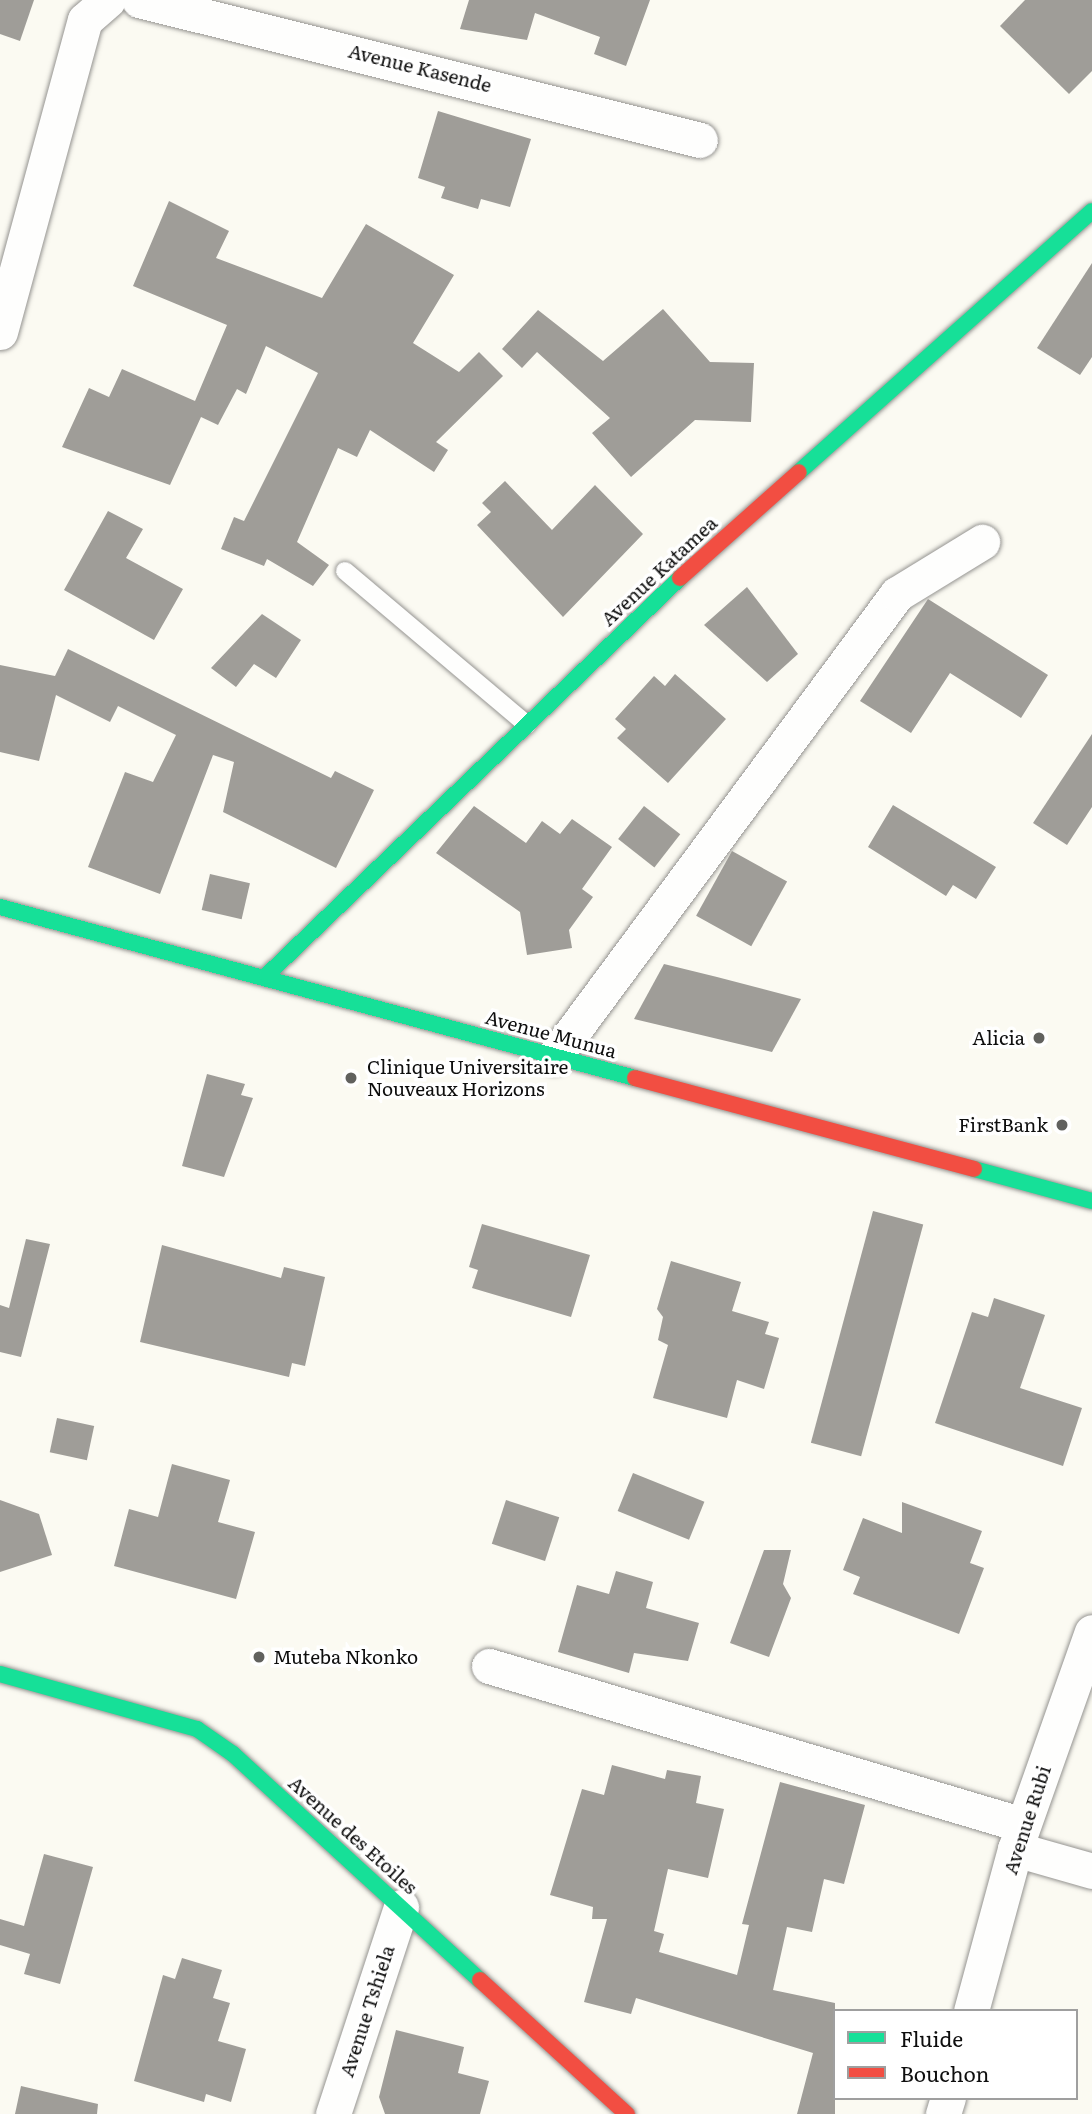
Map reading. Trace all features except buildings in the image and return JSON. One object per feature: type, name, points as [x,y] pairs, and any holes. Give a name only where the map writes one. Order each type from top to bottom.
[{"type":"street","points":[[0,332],[85,19],[108,0]]},
{"type":"street","name":"Avenue Kasende","points":[[139,0],[700,140]]},
{"type":"street","name":"Avenue Katamea","points":[[267,975],[680,578],[1092,211]]},
{"type":"street","points":[[554,1058],[897,594],[982,542]]},
{"type":"street","name":"Avenue Munua","points":[[0,906],[267,975],[554,1058],[1088,1195]]},
{"type":"street","name":"Avenue Rubi","points":[[972,2009],[1019,1837],[1092,1632]]},
{"type":"street","points":[[489,1665],[1019,1837],[1092,1871]]},
{"type":"street","name":"Avenue des Etoiles","points":[[0,1674],[197,1729],[233,1754],[627,2114]]},
{"type":"street","name":"Avenue Tshiela","points":[[333,2114],[401,1907]]},
{"type":"lane","points":[[345,571],[527,725]]},
{"type":"traffic: fast","points":[[799,472],[1092,211]]},
{"type":"traffic: fast","points":[[267,975],[680,578]]},
{"type":"traffic: fast","points":[[0,907],[635,1078]]},
{"type":"traffic: fast","points":[[974,1169],[1092,1201]]},
{"type":"traffic: fast","points":[[0,1674],[197,1729],[233,1754],[480,1980]]},
{"type":"traffic: jam","points":[[680,578],[799,472]]},
{"type":"traffic: jam","points":[[635,1078],[974,1169]]},
{"type":"traffic: jam","points":[[480,1980],[627,2114]]},
{"type":"place","name":"Alicia","points":[[1039,1038]]},
{"type":"place","name":"Clinique Universitaire Nouveaux Horizons","points":[[351,1078]]},
{"type":"place","name":"FirstBank","points":[[1062,1125]]},
{"type":"place","name":"Muteba Nkonko","points":[[259,1657]]}]
